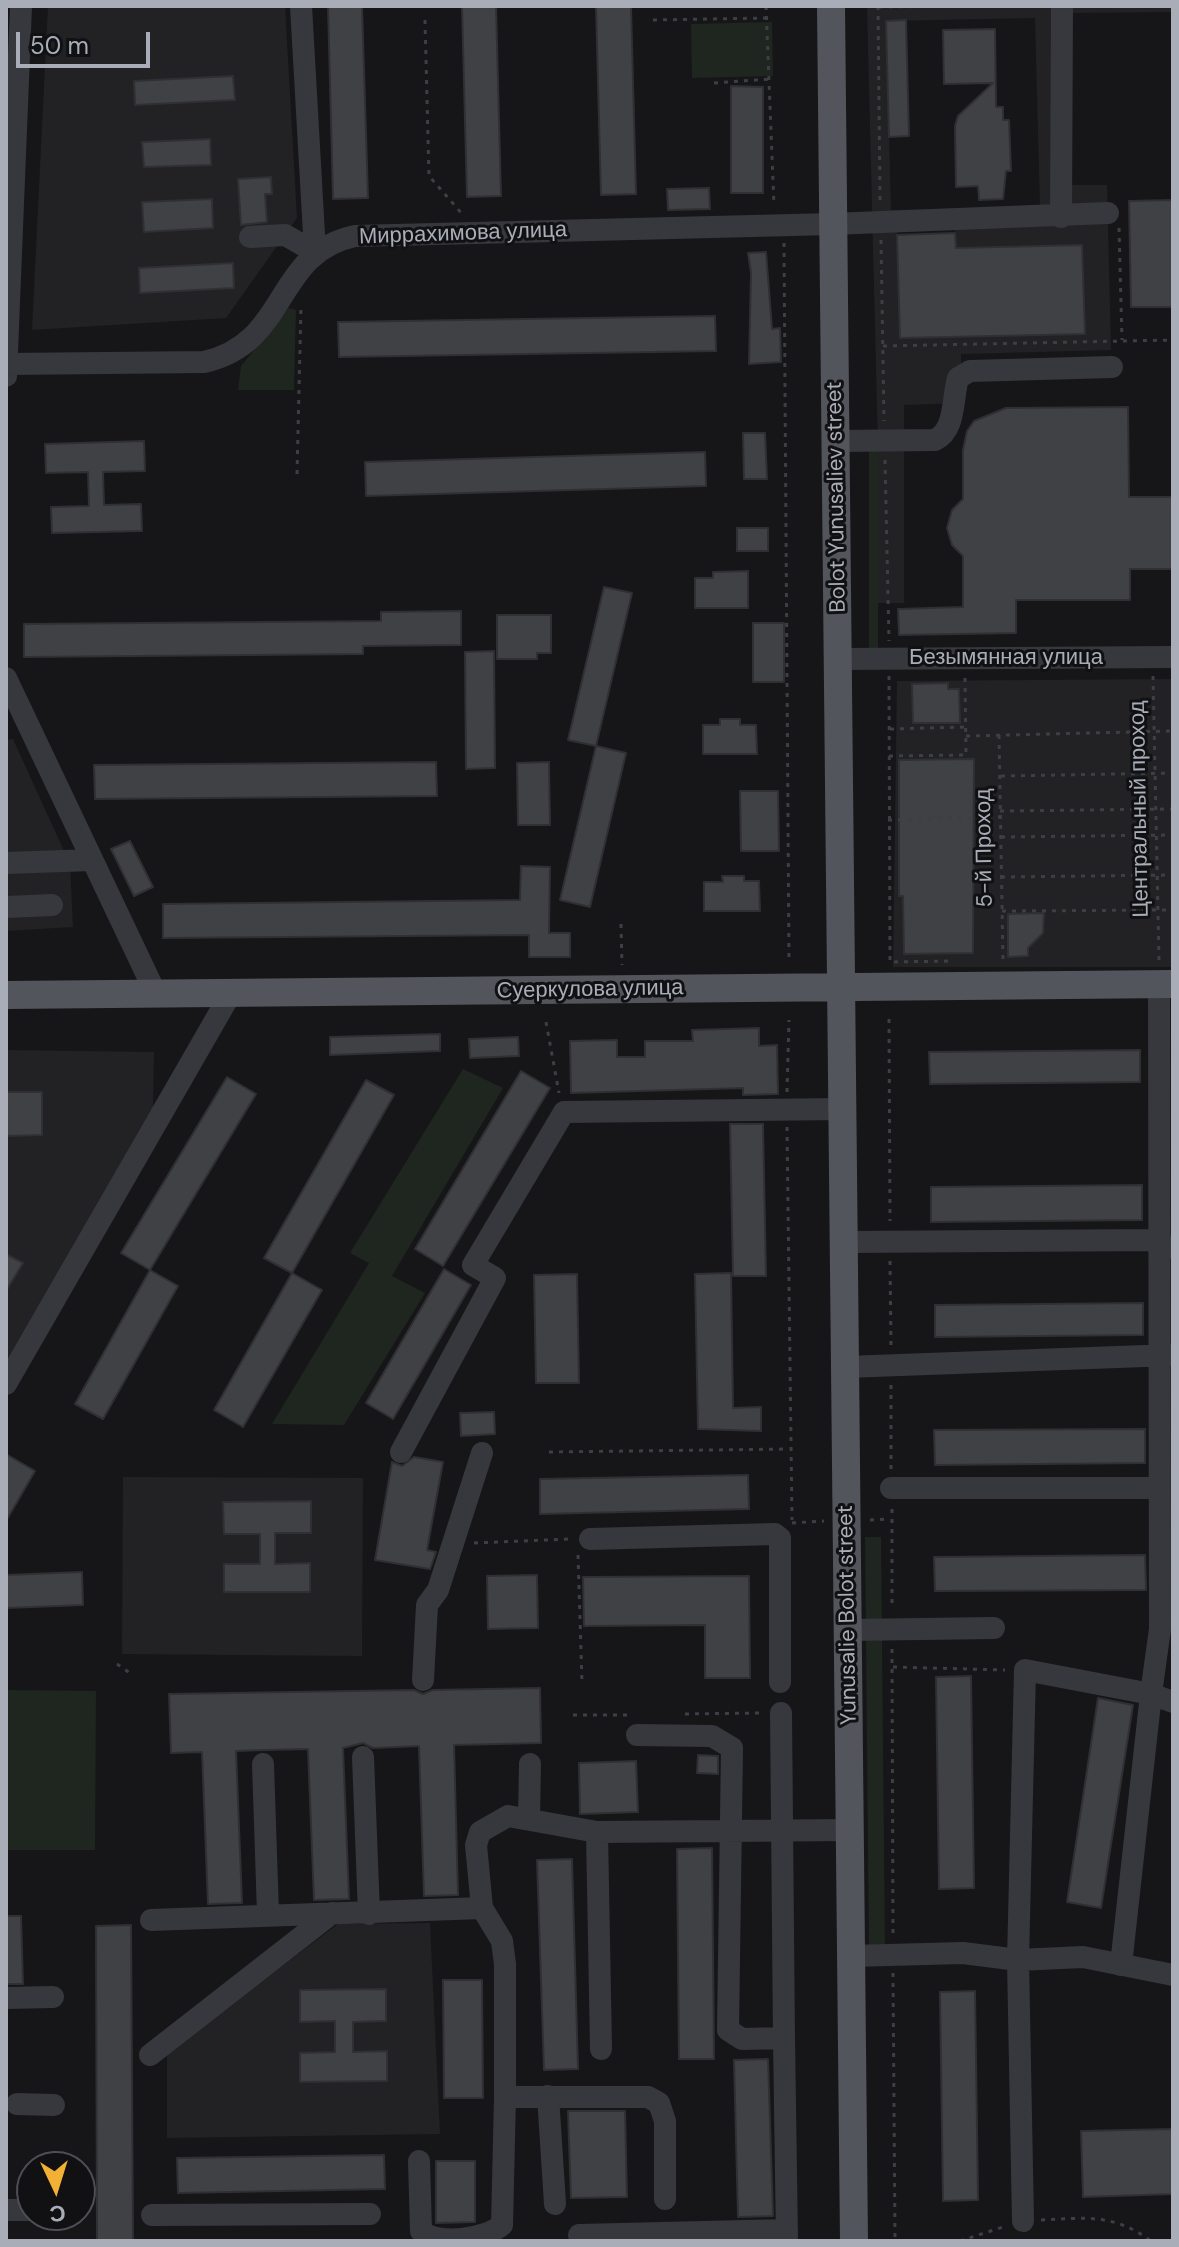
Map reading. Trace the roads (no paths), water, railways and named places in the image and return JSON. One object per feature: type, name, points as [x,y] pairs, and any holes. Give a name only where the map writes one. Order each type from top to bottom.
[{"type":"main road","name":"Bolot Yunusaliev street","points":[[831,6],[843,989]]},
{"type":"main road","name":"Суеркулова улица","points":[[6,995],[843,989],[1164,976]]},
{"type":"main road","name":"Yunusalie Bolot street","points":[[843,989],[854,2241]]},
{"type":"street","points":[[6,377],[21,6]]},
{"type":"street","points":[[6,364],[204,362],[230,357],[252,341],[315,252],[301,6]]},
{"type":"street","points":[[1061,217],[1062,6]]},
{"type":"street","name":"Миррахимова улица","points":[[315,252],[332,241],[387,233],[832,224],[1108,213]]},
{"type":"street","points":[[250,237],[285,235],[301,240],[315,252]]},
{"type":"street","points":[[837,441],[935,440],[944,436],[949,427],[958,378],[970,371],[1112,367]]},
{"type":"street","name":"Безымянная улица","points":[[839,659],[1163,657]]},
{"type":"street","points":[[6,678],[156,994]]},
{"type":"street","points":[[6,863],[92,860]]},
{"type":"street","points":[[6,907],[52,905]]},
{"type":"street","points":[[1121,1965],[1160,1629],[1159,1488],[1166,1246],[1164,976]]},
{"type":"street","points":[[6,1384],[231,993]]},
{"type":"street","points":[[401,1452],[495,1278],[473,1265],[564,1112],[844,1109]]},
{"type":"street","points":[[845,1242],[1166,1246]]},
{"type":"street","points":[[846,1367],[1165,1356]]},
{"type":"street","points":[[423,1680],[427,1605],[438,1590],[482,1453]]},
{"type":"street","points":[[891,1488],[1159,1488]]},
{"type":"street","points":[[584,1539],[775,1534],[780,1538],[780,1682]]},
{"type":"street","points":[[849,1630],[994,1628]]},
{"type":"street","points":[[1023,2221],[1018,1960],[1025,1670],[1151,1694],[1173,1702]]},
{"type":"street","points":[[579,2235],[787,2236],[781,1713]]},
{"type":"street","points":[[639,1725],[712,1736],[732,1748],[728,2030],[742,2039],[784,2038]]},
{"type":"street","points":[[363,1757],[369,1914]]},
{"type":"street","points":[[263,1764],[268,1914]]},
{"type":"street","points":[[529,1819],[530,1764]]},
{"type":"street","points":[[419,2161],[421,2231],[426,2236],[465,2239],[491,2234],[502,2225],[505,1964],[502,1941],[482,1908],[476,1845],[480,1832],[508,1816],[597,1832],[850,1830]]},
{"type":"street","points":[[597,1832],[601,2049]]},
{"type":"street","points":[[151,1920],[482,1908]]},
{"type":"street","points":[[150,2055],[332,1913]]},
{"type":"street","points":[[851,1956],[963,1953],[1018,1960],[1083,1957],[1173,1975]]},
{"type":"street","points":[[6,1998],[53,1997]]},
{"type":"street","points":[[548,2096],[555,2204]]},
{"type":"street","points":[[505,2097],[648,2097],[659,2103],[665,2121],[665,2199]]},
{"type":"street","points":[[17,2104],[54,2105]]},
{"type":"street","points":[[152,2215],[370,2214]]}]
